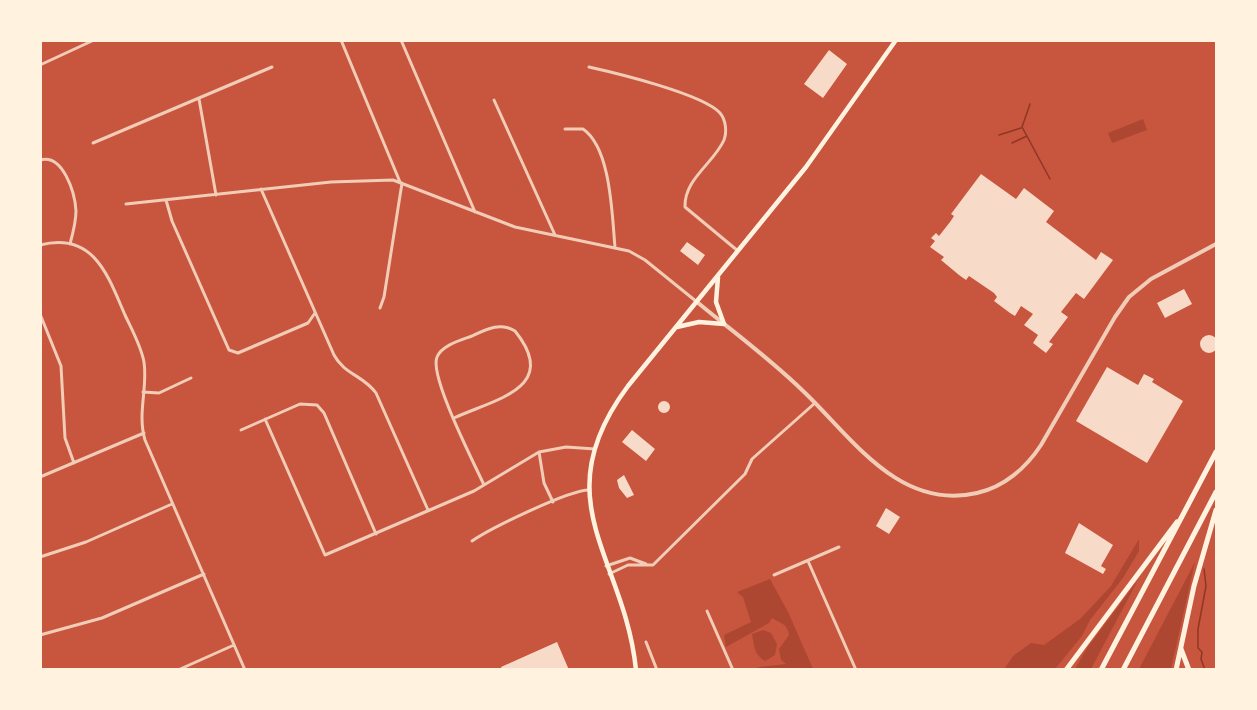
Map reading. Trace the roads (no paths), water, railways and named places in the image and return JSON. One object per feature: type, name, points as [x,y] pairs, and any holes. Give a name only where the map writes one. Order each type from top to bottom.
[{"type":"highway","points":[[1101,669],[1216,452]]},
{"type":"highway","points":[[1123,669],[1216,492]]},
{"type":"highway","points":[[1066,669],[1187,508]]},
{"type":"highway","points":[[1176,669],[1194,586],[1216,510]]},
{"type":"highway","points":[[1180,647],[1189,669]]},
{"type":"main road","points":[[636,669],[632,645],[594,530],[590,490],[595,449],[603,425],[617,400],[806,167],[896,40]]},
{"type":"main road","points":[[677,327],[699,322],[724,324],[716,302],[719,275]]},
{"type":"street","points":[[40,65],[94,40]]},
{"type":"street","points":[[341,40],[401,182],[384,297],[380,308]]},
{"type":"street","points":[[401,40],[475,212]]},
{"type":"street","points":[[589,67],[700,100],[720,113],[725,123],[724,140],[687,192],[685,207],[739,252]]},
{"type":"street","points":[[93,143],[272,68]]},
{"type":"street","points":[[199,98],[216,195]]},
{"type":"street","points":[[495,100],[555,236]]},
{"type":"street","points":[[565,129],[583,129],[596,140],[609,189],[615,247]]},
{"type":"street","points":[[40,160],[53,159],[61,167],[75,204],[70,244]]},
{"type":"street","points":[[126,204],[331,182],[401,182],[515,227],[615,247],[640,256],[724,324],[815,403],[877,465],[906,485],[928,493],[951,496],[988,490],[1018,472],[1038,450],[1115,317],[1129,297],[1151,279],[1216,244]]},
{"type":"street","points":[[261,189],[314,310],[342,367],[368,384],[376,393],[428,510]]},
{"type":"street","points":[[166,200],[172,221],[229,350],[238,353],[308,323],[314,317],[314,310]]},
{"type":"street","points":[[40,245],[70,244],[89,252],[107,273],[142,353],[145,371],[144,433],[245,669]]},
{"type":"street","points":[[40,314],[61,366],[65,438],[74,463]]},
{"type":"street","points":[[454,418],[518,389],[528,379],[531,363],[515,331],[498,326],[450,345],[440,353],[435,370],[454,418],[484,486]]},
{"type":"street","points":[[143,392],[159,393],[191,378]]},
{"type":"street","points":[[240,430],[305,402],[321,409],[376,534]]},
{"type":"street","points":[[609,574],[628,565],[653,565],[745,474],[752,459],[815,403]]},
{"type":"street","points":[[265,419],[325,555],[484,486],[516,463],[539,452],[566,447],[595,449]]},
{"type":"street","points":[[40,477],[144,433]]},
{"type":"street","points":[[539,452],[544,483],[554,502]]},
{"type":"street","points":[[472,541],[488,531],[577,491],[590,490]]},
{"type":"street","points":[[40,557],[86,542],[173,504]]},
{"type":"street","points":[[774,575],[839,547]]},
{"type":"street","points":[[606,566],[630,558],[646,564]]},
{"type":"street","points":[[808,561],[856,669]]},
{"type":"street","points":[[40,635],[102,618],[204,574]]},
{"type":"street","points":[[706,612],[733,669]]},
{"type":"street","points":[[646,642],[657,669]]},
{"type":"street","points":[[178,669],[234,645]]},
{"type":"waterway","points":[[1030,104],[1022,127],[1050,179]]},
{"type":"waterway","points":[[999,135],[1021,128]]},
{"type":"waterway","points":[[1012,143],[1027,136]]},
{"type":"waterway","points":[[1204,569],[1206,586],[1198,629],[1198,648],[1202,652],[1201,659],[1205,670]]}]
